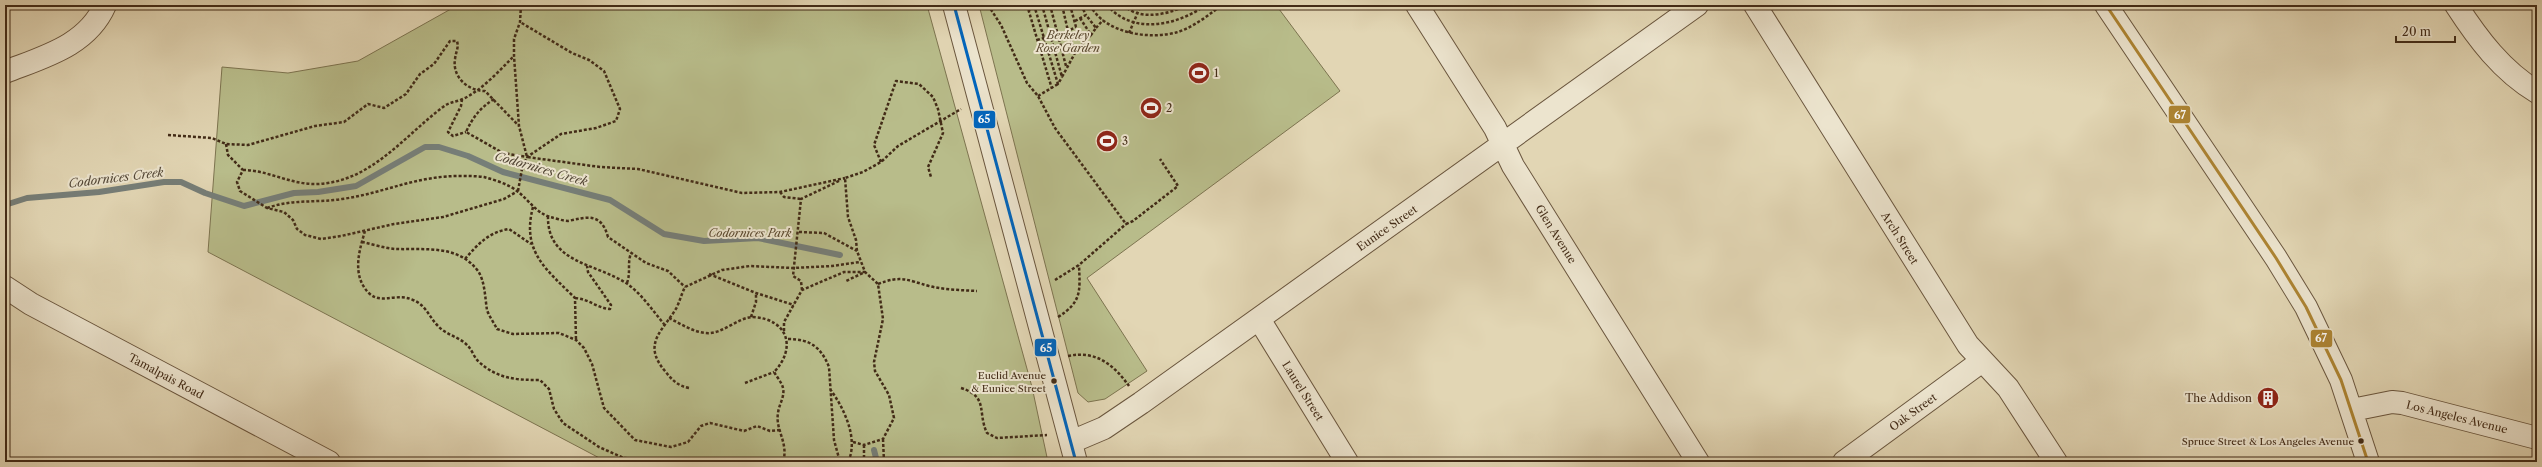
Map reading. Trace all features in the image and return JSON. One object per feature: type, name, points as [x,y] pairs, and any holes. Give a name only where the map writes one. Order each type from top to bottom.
[{"type":"street","points":[[5,72],[63,49],[78,40],[89,30],[104,5]]},
{"type":"street","points":[[954,5],[1073,452]]},
{"type":"street","name":"Glen Avenue","points":[[1417,5],[1504,145],[1513,166],[1698,462]]},
{"type":"street","name":"Eunice Street","points":[[1073,452],[1104,428],[1259,320],[1697,5]]},
{"type":"street","name":"Arch Street","points":[[1755,5],[1968,345],[2008,388],[2056,462]]},
{"type":"street","points":[[2106,5],[2284,270],[2325,344],[2352,410],[2368,462]]},
{"type":"street","points":[[2456,5],[2474,34],[2507,71],[2537,92]]},
{"type":"street","name":"Tamalpais Road","points":[[5,287],[31,304],[329,462]]},
{"type":"street","name":"Laurel Street","points":[[1259,320],[1347,462]]},
{"type":"street","name":"Oak Street","points":[[1844,462],[1982,361]]},
{"type":"street","name":"Los Angeles Avenue","points":[[2352,410],[2386,403],[2402,403],[2537,438]]},
{"type":"path","points":[[521,5],[520,22],[514,39],[514,56],[519,126],[527,157]]},
{"type":"path","points":[[988,5],[1002,25],[1027,83],[1038,96],[1055,128],[1126,224]]},
{"type":"path","points":[[1027,5],[1052,89]]},
{"type":"path","points":[[1028,10],[1035,6],[1043,5],[1062,77]]},
{"type":"path","points":[[1050,5],[1066,67]]},
{"type":"path","points":[[1062,5],[1075,53]]},
{"type":"path","points":[[1070,5],[1076,27],[1084,42]]},
{"type":"path","points":[[1081,5],[1086,15],[1096,28]]},
{"type":"path","points":[[1090,5],[1103,20],[1129,33],[1152,35],[1178,32],[1200,22],[1218,8],[1214,5]]},
{"type":"path","points":[[1107,5],[1113,11],[1134,23],[1153,25],[1174,21],[1195,13],[1206,5]]},
{"type":"path","points":[[1123,5],[1138,14],[1168,13],[1187,5]]},
{"type":"path","points":[[1129,33],[1141,5]]},
{"type":"path","points":[[1035,6],[1058,84]]},
{"type":"path","points":[[1075,21],[1086,15]]},
{"type":"path","points":[[1080,18],[1091,35]]},
{"type":"path","points":[[1038,96],[1052,89],[1058,84],[1075,53],[1103,20]]},
{"type":"path","points":[[518,191],[522,169],[527,157],[561,134],[596,128],[616,121],[620,109],[604,72],[589,60],[572,53],[520,22]]},
{"type":"path","points":[[1037,40],[1068,31],[1076,27]]},
{"type":"path","points":[[168,135],[212,138],[226,144],[260,143],[315,126],[344,122],[368,104],[384,108],[406,94],[420,74],[434,64],[450,41],[457,41],[459,47],[455,58],[455,70],[460,80],[475,91],[485,91],[519,126]]},
{"type":"path","points":[[226,144],[228,155],[243,170],[258,170],[295,182],[316,184],[337,182],[366,170],[385,157],[444,106],[462,99],[475,91],[514,56]]},
{"type":"path","points":[[881,162],[874,145],[896,81],[919,84],[933,97],[938,109],[939,121],[943,133],[928,167],[930,176]]},
{"type":"path","points":[[462,99],[461,106],[448,132],[453,136],[466,132],[504,153],[600,167],[620,167],[645,170],[742,193],[780,192],[845,178],[863,172],[881,162],[898,146],[939,121],[979,100]]},
{"type":"path","points":[[466,132],[472,119],[482,108],[494,99]]},
{"type":"path","points":[[1055,280],[1078,265],[1126,224],[1133,221],[1178,186],[1160,159]]},
{"type":"path","points":[[243,170],[237,182],[240,191],[267,208],[284,212],[293,220],[297,229],[305,235],[321,239],[394,224],[442,217],[504,199],[518,191]]},
{"type":"path","points":[[267,208],[282,202],[341,199],[409,181],[446,176],[482,177],[505,184],[518,191],[533,207],[548,216],[566,221],[581,216],[596,219],[605,228],[608,237],[646,262],[668,271],[685,287]]},
{"type":"path","points":[[780,192],[784,197],[801,199],[845,178]]},
{"type":"path","points":[[845,178],[848,217],[856,240],[857,251],[865,272],[878,284],[883,320],[874,362],[875,371],[889,395],[894,418],[883,439],[884,462]]},
{"type":"path","points":[[745,383],[774,372],[781,364],[787,351],[788,339],[784,331],[784,322],[802,290],[801,280],[793,276],[799,232],[801,199]]},
{"type":"path","points":[[531,244],[533,207]]},
{"type":"path","points":[[548,216],[548,229],[558,247],[572,259],[627,283],[664,324]]},
{"type":"path","points":[[465,259],[476,246],[495,232],[509,229],[531,244],[544,268],[575,298],[585,299],[600,308],[610,309],[611,305],[588,272],[587,266]]},
{"type":"path","points":[[365,231],[358,258],[359,273],[364,287],[374,297],[382,300],[395,297],[412,299],[424,306],[441,330],[469,346],[477,361],[512,380],[540,380],[549,390],[554,409],[562,423],[600,447],[624,458],[708,462]]},
{"type":"path","points":[[799,232],[824,233],[857,251]]},
{"type":"path","points":[[362,242],[393,249],[420,248],[452,252],[465,259],[478,271],[484,290],[487,312],[497,329],[513,334],[559,333],[576,340],[584,348],[592,364],[604,408],[635,440],[671,447],[688,442],[701,426],[710,422],[744,431],[757,426],[770,431],[780,430]]},
{"type":"path","points":[[627,283],[630,274],[628,263],[631,252]]},
{"type":"path","points":[[689,388],[672,380],[659,365],[654,350],[657,335],[669,318],[685,287],[709,274],[750,266],[793,268],[832,266],[860,262]]},
{"type":"path","points":[[1056,319],[1072,308],[1080,289],[1078,265]]},
{"type":"path","points":[[802,290],[844,272],[865,272]]},
{"type":"path","points":[[846,281],[865,272]]},
{"type":"path","points":[[709,274],[756,293],[794,305]]},
{"type":"path","points":[[878,284],[898,278],[914,280],[929,286],[977,290]]},
{"type":"path","points":[[751,317],[756,302],[756,293]]},
{"type":"path","points":[[575,298],[576,340]]},
{"type":"path","points":[[669,318],[690,329],[708,334],[751,317],[766,319],[784,331]]},
{"type":"path","points":[[788,339],[800,339],[818,348],[829,367],[829,389],[834,440],[840,462]]},
{"type":"path","points":[[1066,357],[1093,356],[1106,361],[1129,387]]},
{"type":"path","points":[[774,372],[783,388],[783,398],[778,413],[780,430],[785,444],[783,462]]},
{"type":"path","points":[[961,388],[973,392],[981,402],[983,424],[987,433],[997,438],[1047,435]]},
{"type":"path","points":[[829,389],[838,400],[853,442],[848,462]]},
{"type":"path","points":[[853,442],[864,445],[883,439]]},
{"type":"path","points":[[864,445],[864,462]]},
{"type":"green space","name":"Codornices Park","points":[[458,5],[927,5],[1032,387],[1048,462],[607,462],[208,252],[222,67],[288,73],[358,61]]},
{"type":"green space","name":"Berkeley Rose Garden","points":[[979,5],[1276,5],[1340,91],[1087,278],[1147,371],[1105,399],[1088,402],[1078,393]]},
{"type":"waterway","name":"Codornices Creek","points":[[5,205],[27,198],[99,192],[164,182],[181,182],[205,193],[244,206],[294,193],[318,192],[356,186],[425,147],[439,147],[468,156],[503,172],[610,200],[664,234],[704,241],[758,238],[840,255]]},
{"type":"waterway","name":"Codornices Creek","points":[[874,450],[877,462]]},
{"type":"transit line","name":"65","points":[[954,5],[1076,462]]},
{"type":"transit line","name":"67","points":[[2106,5],[2276,258],[2306,307],[2341,380],[2368,462]]},
{"type":"place","name":"1","points":[[1199,73]]},
{"type":"place","name":"2","points":[[1151,108]]},
{"type":"place","name":"3","points":[[1107,141]]},
{"type":"place","name":"Euclid Avenue & Eunice Street","points":[[1054,381]]},
{"type":"place","name":"The Addison","points":[[2268,398]]},
{"type":"place","name":"Spruce Street & Los Angeles Avenue","points":[[2361,441]]}]
